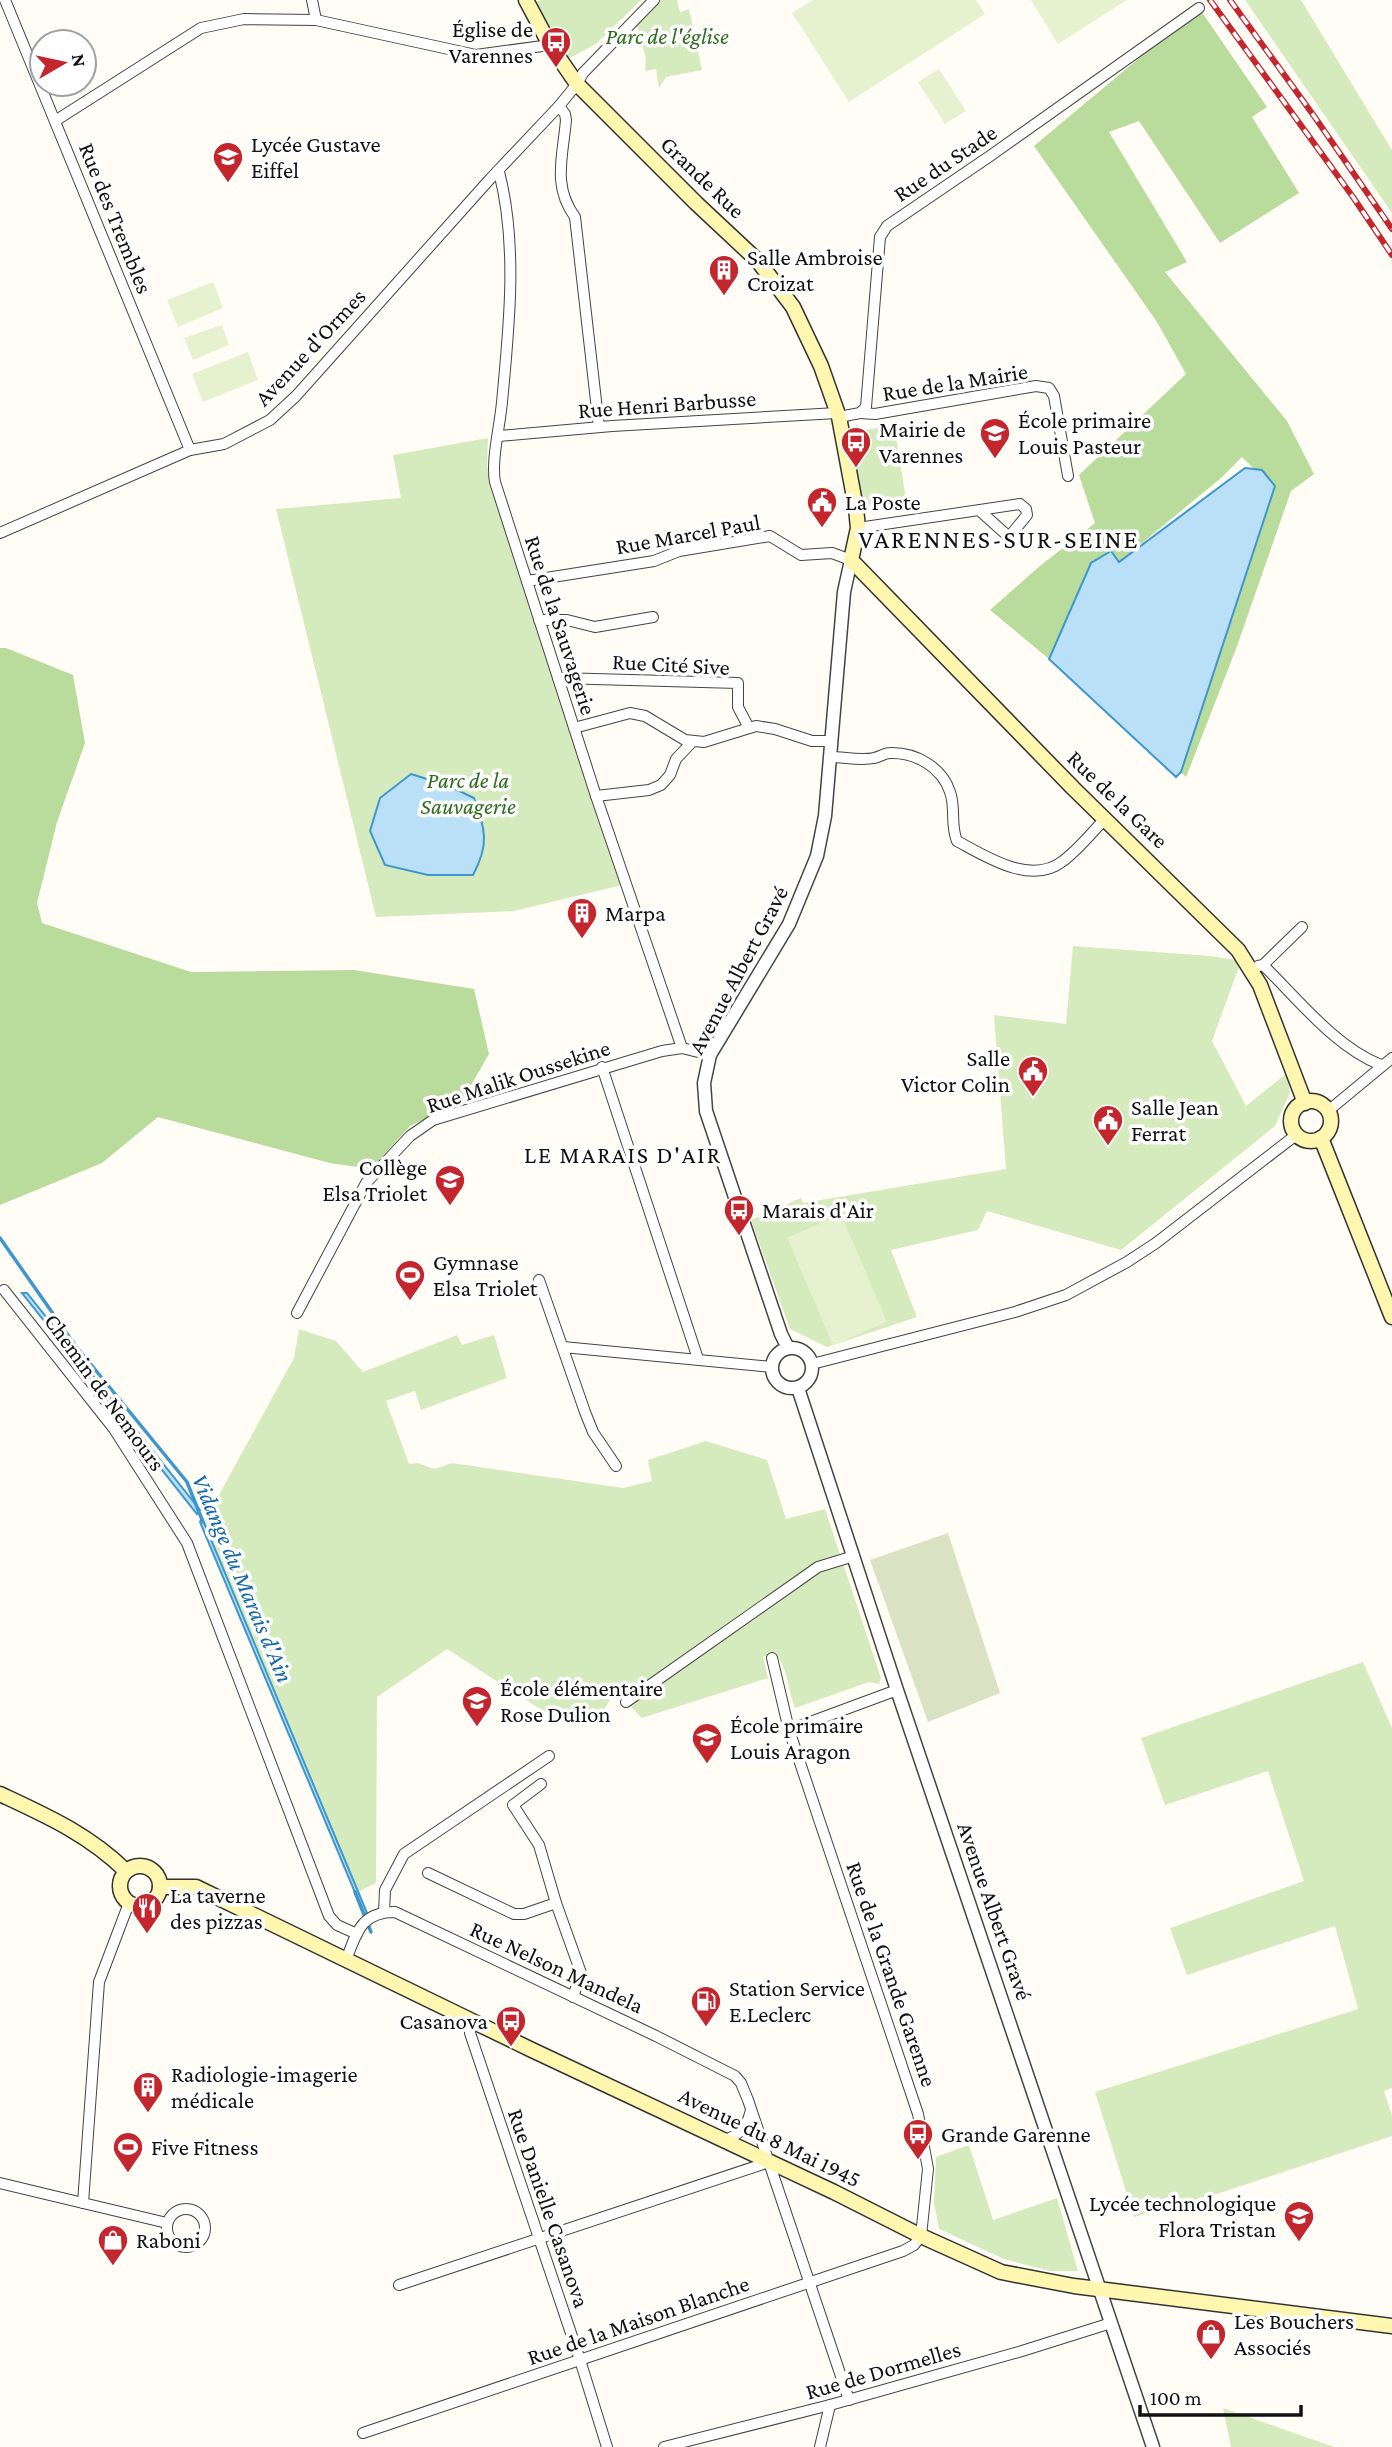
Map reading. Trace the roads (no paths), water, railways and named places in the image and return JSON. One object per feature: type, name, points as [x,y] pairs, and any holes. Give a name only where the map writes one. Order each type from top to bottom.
[{"type":"main road","name":"Grande Rue","points":[[526,0],[550,45],[578,84],[696,204],[758,261],[780,289],[805,330],[838,415],[852,481],[858,528],[850,560]]},
{"type":"main road","name":"Rue de la Gare","points":[[850,560],[1257,967],[1260,985],[1305,1103]]},
{"type":"main road","points":[[1305,1103],[1318,1103],[1328,1111],[1331,1123],[1321,1138],[1304,1140],[1296,1135],[1291,1120],[1298,1107],[1305,1103]]},
{"type":"main road","points":[[1321,1138],[1392,1317]]},
{"type":"main road","points":[[0,1794],[79,1833],[126,1871]]},
{"type":"main road","points":[[136,1866],[148,1867],[157,1875],[160,1887],[152,1902],[141,1906],[129,1903],[120,1888],[122,1876],[136,1866]]},
{"type":"main road","name":"Avenue du 8 Mai 1945","points":[[160,1887],[196,1887],[1001,2272],[1048,2283],[1392,2326]]},
{"type":"street","name":"Rue des Trembles","points":[[5,0],[190,450]]},
{"type":"street","points":[[312,0],[316,20]]},
{"type":"street","name":"Avenue d'Ormes","points":[[0,533],[190,450],[224,444],[270,420],[296,397],[472,198],[559,106],[578,84],[583,73],[654,0]]},
{"type":"street","name":"Rue du Stade","points":[[860,413],[866,407],[868,398],[880,237],[887,226],[1199,8]]},
{"type":"street","points":[[55,121],[201,28],[244,19],[316,20],[476,55],[550,45]]},
{"type":"street","points":[[559,106],[566,120],[560,183],[567,206],[575,217],[599,427]]},
{"type":"street","name":"Rue de la Sauvagerie","points":[[499,172],[507,202],[510,316],[499,436],[493,471],[495,482],[596,796],[682,1048]]},
{"type":"street","name":"Rue de la Mairie","points":[[860,413],[874,414],[1037,386],[1049,388],[1054,396],[1068,475]]},
{"type":"street","points":[[838,415],[860,413]]},
{"type":"street","name":"Rue Henri Barbusse","points":[[499,436],[599,427],[838,415]]},
{"type":"street","points":[[858,528],[979,510],[1020,504],[1026,509],[1027,515],[1009,537],[979,510]]},
{"type":"street","name":"Rue Marcel Paul","points":[[527,581],[654,561],[679,551],[770,536],[801,555],[832,553],[850,560]]},
{"type":"street","name":"Avenue Albert Gravé","points":[[788,1348],[706,1111],[704,1083],[710,1055],[789,924],[817,856],[825,816],[844,592],[850,560]]},
{"type":"street","points":[[539,620],[567,620],[595,627],[653,617]]},
{"type":"street","name":"Rue Cité Sive","points":[[558,678],[738,682],[738,707],[749,728]]},
{"type":"street","points":[[574,729],[630,713],[645,716],[685,740],[704,742],[757,726],[811,741],[831,741]]},
{"type":"street","points":[[596,796],[649,790],[661,785],[670,775],[676,759],[693,741]]},
{"type":"street","points":[[830,757],[874,758],[886,753],[914,756],[941,776],[950,791],[953,833],[957,841],[1000,863],[1023,870],[1048,869],[1061,862],[1106,818]]},
{"type":"street","points":[[1302,927],[1257,967],[1342,1043],[1381,1065]]},
{"type":"street","points":[[682,1048],[710,1055]]},
{"type":"street","name":"Rue Malik Oussekine","points":[[297,1313],[366,1183],[410,1136],[433,1120],[602,1067],[682,1048]]},
{"type":"street","points":[[1328,1111],[1392,1058]]},
{"type":"street","points":[[602,1067],[698,1359]]},
{"type":"street","points":[[812,1364],[1015,1312],[1066,1295],[1156,1243],[1296,1135]]},
{"type":"street","points":[[539,1280],[593,1432],[616,1466]]},
{"type":"street","name":"Chemin de Nemours","points":[[4,1290],[114,1429],[187,1543],[329,1916],[337,1925],[357,1934]]},
{"type":"street","points":[[563,1347],[772,1367]]},
{"type":"street","points":[[788,1348],[800,1350],[810,1358],[812,1364],[811,1376],[798,1388],[780,1384],[775,1380],[772,1367],[777,1355],[788,1348]]},
{"type":"street","name":"Avenue Albert Gravé","points":[[798,1388],[897,1690],[1153,2447]]},
{"type":"street","points":[[626,1702],[818,1567],[854,1556]]},
{"type":"street","name":"Rue de la Grande Garenne","points":[[772,1658],[789,1730],[918,2114],[928,2169],[921,2236]]},
{"type":"street","points":[[789,1730],[897,1690]]},
{"type":"street","points":[[346,1960],[366,1920],[384,1912],[385,1889],[404,1854],[549,1756]]},
{"type":"street","points":[[541,1784],[513,1805],[539,1845],[581,1973],[573,1997]]},
{"type":"street","points":[[428,1873],[514,1914],[524,1914],[556,1903]]},
{"type":"street","points":[[83,2203],[99,1982],[129,1903]]},
{"type":"street","name":"Rue Nelson Mandela","points":[[384,1912],[396,1912],[656,2036],[735,2076],[741,2082],[849,2400]]},
{"type":"street","name":"Rue Danielle Casanova","points":[[471,2020],[470,2033],[607,2447]]},
{"type":"street","points":[[726,2140],[747,2126],[751,2109]]},
{"type":"street","points":[[399,2285],[770,2162]]},
{"type":"street","points":[[0,2183],[167,2223]]},
{"type":"street","points":[[180,2209],[193,2209],[203,2218],[205,2231],[200,2242],[182,2247],[168,2235],[167,2223],[180,2209]]},
{"type":"street","name":"Rue de la Maison Blanche","points":[[363,2433],[903,2251],[914,2245],[921,2236]]},
{"type":"street","name":"Rue de Dormelles","points":[[664,2447],[849,2400],[1111,2323]]},
{"type":"street","points":[[820,2447],[830,2405]]},
{"type":"water","points":[[1245,468],[1262,470],[1275,486],[1181,772],[1176,777],[1049,659],[1091,563],[1111,551],[1119,562]]},
{"type":"water","points":[[411,774],[449,786],[474,798],[481,819],[484,845],[473,875],[428,875],[385,865],[370,831],[380,798]]},
{"type":"water","points":[[22,1293],[27,1293],[200,1510],[197,1514]]},
{"type":"water","points":[[202,1518],[367,1913],[364,1914],[200,1522]]},
{"type":"waterway","name":"Vidange du Marais d'Ain","points":[[0,1238],[75,1345],[187,1482],[203,1522]]},
{"type":"waterway","name":"Vidange du Marais d'Ain","points":[[355,1892],[371,1932]]},
{"type":"railway","points":[[1210,0],[1392,255]]},
{"type":"railway","points":[[1230,0],[1392,229]]},
{"type":"place","name":"Église de Varennes","points":[[556,69]]},
{"type":"place","name":"Lycée Gustave Eiffel","points":[[228,184]]},
{"type":"place","name":"Salle Ambroise Croizat","points":[[724,297]]},
{"type":"place","name":"École primaire Louis Pasteur","points":[[995,460]]},
{"type":"place","name":"Mairie de Varennes","points":[[856,469]]},
{"type":"place","name":"La Poste","points":[[822,529]]},
{"type":"place","name":"Marpa","points":[[582,940]]},
{"type":"place","name":"Salle Victor Colin","points":[[1033,1098]]},
{"type":"place","name":"Salle Jean Ferrat","points":[[1108,1147]]},
{"type":"place","name":"Collège Elsa Triolet","points":[[450,1207]]},
{"type":"place","name":"Marais d'Air","points":[[739,1237]]},
{"type":"place","name":"Gymnase Elsa Triolet","points":[[410,1302]]},
{"type":"place","name":"École élémentaire Rose Dulion","points":[[477,1728]]},
{"type":"place","name":"École primaire Louis Aragon","points":[[707,1765]]},
{"type":"place","name":"La taverne des pizzas","points":[[147,1935]]},
{"type":"place","name":"Station Service E.Leclerc","points":[[706,2028]]},
{"type":"place","name":"Casanova","points":[[511,2048]]},
{"type":"place","name":"Radiologie-imagerie médicale","points":[[148,2114]]},
{"type":"place","name":"Grande Garenne","points":[[918,2161]]},
{"type":"place","name":"Five Fitness","points":[[128,2174]]},
{"type":"place","name":"Lycée technologique Flora Tristan","points":[[1299,2243]]},
{"type":"place","name":"Raboni","points":[[113,2267]]},
{"type":"place","name":"Les Bouchers Associés","points":[[1211,2361]]},
{"type":"district","name":"VARENNES-SUR-SEINE","points":[[999,539]]},
{"type":"district","name":"LE MARAIS D'AIR","points":[[623,1154]]},
{"type":"park label","name":"Parc de l'église","points":[[667,36]]},
{"type":"park label","name":"Parc de la Sauvagerie","points":[[468,793]]}]
